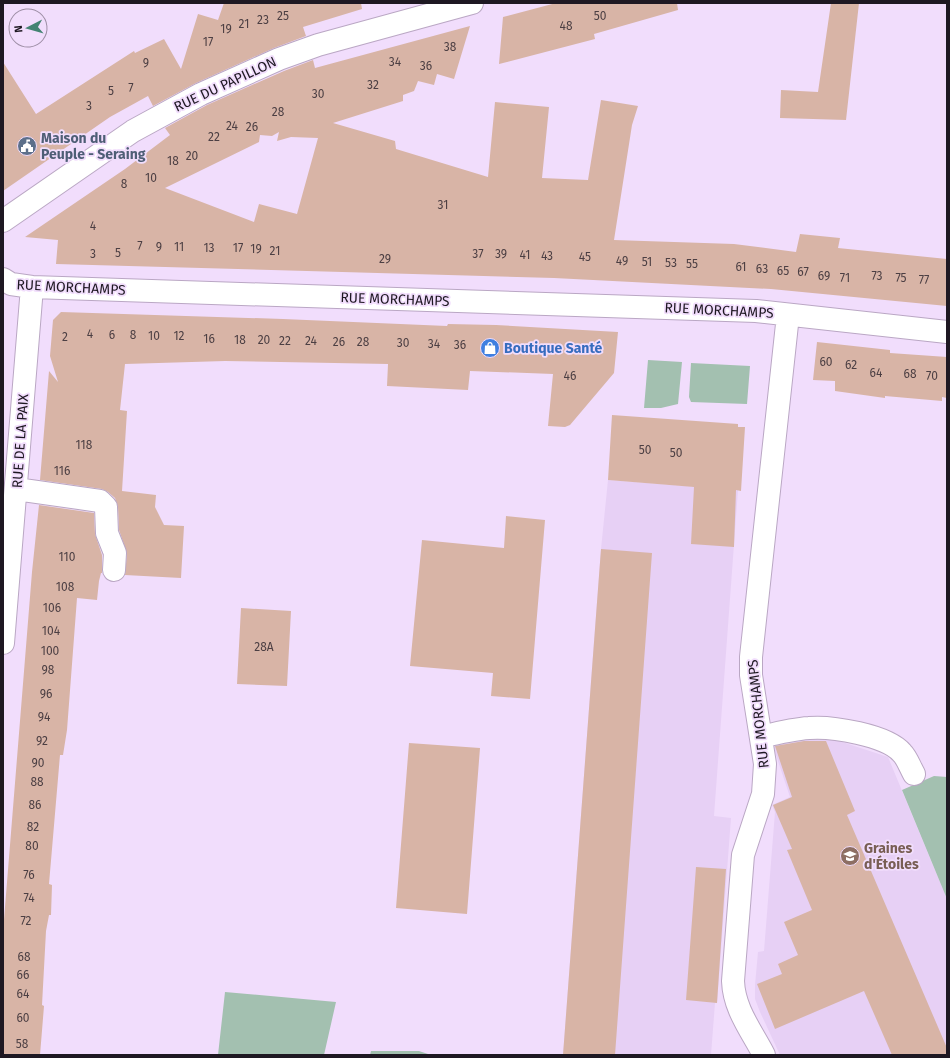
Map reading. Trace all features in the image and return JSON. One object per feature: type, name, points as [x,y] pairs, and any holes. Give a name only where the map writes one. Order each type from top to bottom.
[{"type":"street","name":"RUE DU PAPILLON","points":[[3,221],[133,131],[201,94],[279,59],[318,44],[472,3]]},
{"type":"street","name":"RUE MORCHAMPS","points":[[3,279],[11,284],[32,287],[756,310],[788,315],[947,332]]},
{"type":"street","name":"RUE DE LA PAIX","points":[[3,643],[32,287]]},
{"type":"street","name":"RUE MORCHAMPS","points":[[764,1055],[738,1008],[734,995],[733,981],[742,855],[763,794],[765,764],[751,675],[751,657],[788,315]]},
{"type":"street","points":[[16,489],[100,501],[106,507],[107,533],[115,553],[114,570]]},
{"type":"street","points":[[761,736],[811,728],[837,730],[862,735],[887,742],[902,752],[914,774]]},
{"type":"shaded area","points":[[608,480],[738,490],[714,816],[731,818],[717,1003],[715,1003],[711,1055],[563,1055],[601,549]]},
{"type":"shaded area","name":"Graines d'Étoiles","points":[[827,737],[888,757],[947,899],[947,1055],[780,1055],[755,999],[758,952],[764,951],[775,812],[772,805],[790,797],[773,746],[788,741]]},
{"type":"green space","points":[[648,360],[682,362],[678,404],[661,408],[644,408]]},
{"type":"green space","points":[[691,363],[750,366],[747,404],[691,402],[689,397]]},
{"type":"green space","points":[[934,776],[947,777],[947,899],[902,790]]},
{"type":"green space","points":[[225,992],[336,1002],[324,1055],[218,1055]]},
{"type":"green space","points":[[371,1051],[419,1051],[431,1055],[370,1055]]},
{"type":"building","points":[[224,3],[361,3],[362,9],[303,27],[306,36],[274,48],[196,83],[153,106],[148,96],[110,117],[3,191],[3,62],[36,114],[134,51],[135,53],[164,39],[181,69],[198,14],[218,20]]},
{"type":"building","points":[[556,3],[677,3],[678,10],[594,34],[595,39],[499,64],[503,17]]},
{"type":"building","points":[[831,3],[859,3],[846,120],[780,118],[781,90],[818,92]]},
{"type":"building","points":[[470,26],[454,79],[437,74],[434,85],[418,81],[414,91],[403,95],[403,101],[333,123],[395,141],[396,149],[488,177],[495,102],[549,107],[542,178],[588,180],[601,100],[638,106],[632,125],[614,240],[734,244],[796,252],[800,234],[840,238],[838,248],[947,259],[947,306],[771,289],[554,278],[56,264],[58,240],[25,237],[125,169],[170,135],[165,128],[207,105],[284,71],[313,60],[315,68]],"holes":[[[279,132],[277,141],[291,137],[318,138],[297,214],[259,204],[254,222],[165,188],[259,142],[260,135],[272,136]]]},
{"type":"building","points":[[61,312],[447,326],[448,324],[496,325],[618,332],[614,373],[570,425],[565,427],[548,426],[553,374],[470,371],[468,390],[387,386],[388,364],[225,361],[125,364],[120,410],[127,411],[122,491],[156,495],[155,507],[164,525],[184,526],[181,578],[125,575],[127,553],[119,530],[118,507],[115,498],[102,489],[40,480],[49,371],[58,382],[50,356],[53,320]]},
{"type":"building","points":[[817,342],[890,350],[890,353],[947,357],[947,398],[942,397],[942,401],[885,396],[885,398],[835,391],[835,381],[813,380]]},
{"type":"building","points":[[612,415],[738,424],[738,427],[745,427],[741,491],[736,490],[734,547],[691,544],[694,487],[608,480]]},
{"type":"building","points":[[39,505],[94,513],[95,534],[102,555],[102,573],[99,581],[97,600],[77,598],[67,730],[63,755],[60,755],[49,884],[52,885],[51,915],[49,915],[46,931],[42,1005],[44,1006],[40,1055],[3,1055],[3,932],[32,572]]},
{"type":"building","points":[[506,516],[545,520],[530,699],[491,696],[493,673],[410,666],[422,540],[504,548]]},
{"type":"building","points":[[601,549],[652,553],[615,1055],[563,1055]]},
{"type":"building","points":[[241,608],[291,611],[287,686],[237,684]]},
{"type":"building","points":[[804,741],[826,741],[855,811],[847,815],[947,1048],[947,1055],[892,1055],[864,991],[775,1029],[757,984],[782,974],[778,964],[798,955],[784,922],[812,910],[787,850],[792,849],[773,805],[792,797],[775,746]]},
{"type":"building","points":[[409,743],[480,748],[467,914],[396,908]]},
{"type":"building","points":[[696,867],[726,869],[717,1003],[686,1000]]},
{"type":"place","name":"Maison du Peuple - Seraing","points":[[27,146]]},
{"type":"place","name":"Boutique Santé","points":[[490,348]]},
{"type":"place","name":"Graines d'Étoiles","points":[[850,856]]}]
